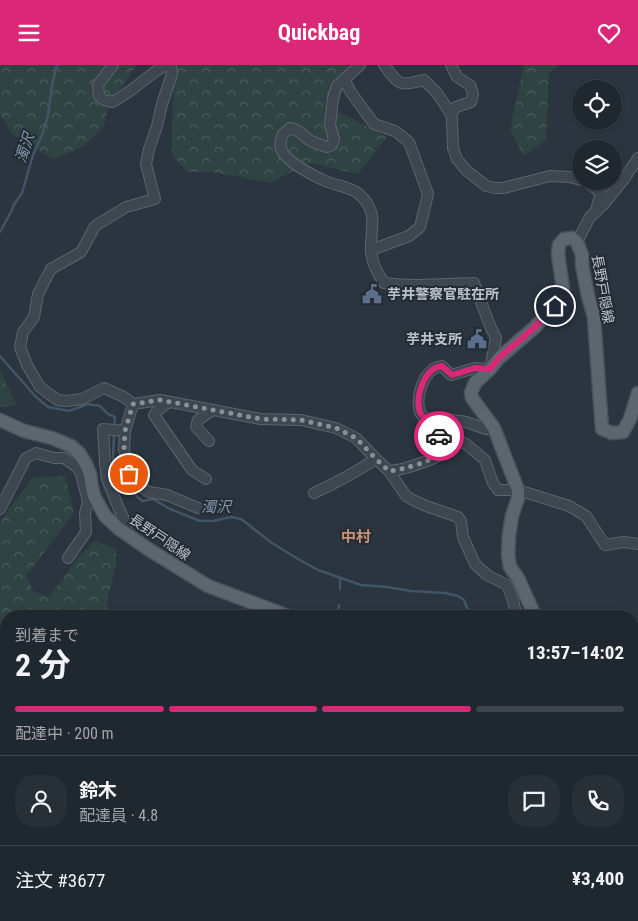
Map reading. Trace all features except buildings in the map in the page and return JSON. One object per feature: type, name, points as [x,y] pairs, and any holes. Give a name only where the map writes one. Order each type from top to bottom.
[{"type":"main road","name":"長野戸隠線","points":[[518,490],[494,428],[472,398],[471,393],[475,383],[499,358],[535,327],[562,297],[563,289],[558,254],[559,245],[564,239],[572,238],[577,242],[582,255],[588,297],[594,317],[602,429],[612,433],[623,432],[630,419],[638,393]]},
{"type":"main road","name":"長野戸隠線","points":[[0,420],[24,431],[52,438],[71,446],[79,453],[90,474],[92,501],[105,516],[127,535],[208,586],[272,610]]},
{"type":"main road","points":[[518,490],[518,498],[512,516],[509,535],[508,554],[510,567],[518,578],[532,610]]},
{"type":"street","points":[[113,65],[98,85],[99,96],[104,100],[112,102],[130,92],[166,65]]},
{"type":"street","points":[[171,65],[172,74],[146,164],[154,199],[126,207],[95,226],[81,252],[51,269],[38,295],[34,317],[24,332],[20,347],[27,365],[40,387],[58,400],[82,399],[104,388],[124,397],[133,404],[160,400],[261,419],[301,420],[336,428],[356,438],[389,471],[406,496],[426,506],[458,517],[461,521],[462,537],[475,564],[487,575],[507,585],[515,610]]},
{"type":"street","points":[[360,65],[337,86],[333,98],[330,125],[334,139],[332,145],[326,147],[290,128],[283,134],[280,148],[285,157],[302,169],[324,181],[353,190],[361,196],[372,214],[371,251],[376,270],[384,283],[407,285],[474,283],[496,338],[490,369],[475,368],[452,375],[442,366],[436,367],[428,374],[419,397],[420,412],[428,423],[431,433],[452,442],[466,444],[485,460],[493,483],[498,489],[518,490],[569,506],[586,515],[605,545],[624,541],[638,545]]},
{"type":"street","points":[[384,65],[397,81],[405,85],[424,81],[437,93],[451,114],[454,148],[458,159],[486,187],[495,189],[550,177],[572,178]]},
{"type":"street","points":[[451,114],[456,107],[471,102],[473,94],[470,85],[457,77],[452,65]]},
{"type":"street","points":[[344,79],[350,91],[374,124],[395,131],[409,142],[428,194],[420,227],[409,236],[371,251]]},
{"type":"street","points":[[577,242],[590,217],[604,204],[638,158]]},
{"type":"street","points":[[596,211],[601,193],[597,190]]},
{"type":"street","points":[[169,402],[154,415],[192,469],[206,479]]},
{"type":"street","points":[[133,404],[118,431],[129,474],[148,492],[167,495],[198,508]]},
{"type":"street","points":[[209,441],[196,427],[198,420],[212,410]]},
{"type":"street","points":[[428,423],[436,419],[446,419],[466,422],[486,429],[494,428]]},
{"type":"street","points":[[118,431],[102,429],[108,479],[126,524],[127,535]]},
{"type":"street","points":[[389,471],[408,467],[444,454],[452,442]]},
{"type":"street","points":[[0,509],[26,458],[36,453],[54,458],[64,458],[77,467],[92,501],[85,513],[86,532],[68,558]]},
{"type":"street","points":[[314,493],[340,481],[376,459]]},
{"type":"green space","points":[[0,65],[137,65],[108,108],[103,128],[84,146],[53,159],[11,133],[0,114]]},
{"type":"green space","points":[[178,65],[348,65],[337,111],[387,137],[358,174],[309,163],[270,183],[212,172],[187,172],[172,155],[173,95]]},
{"type":"green space","points":[[524,65],[559,65],[549,72],[546,140],[523,156],[510,130]]},
{"type":"green space","points":[[0,371],[17,405],[0,407]]},
{"type":"green space","points":[[65,476],[74,513],[26,576],[34,592],[49,597],[78,558],[95,541],[116,549],[116,566],[107,610],[0,610],[0,522],[32,478]]},
{"type":"waterway","name":"濁沢","points":[[0,232],[22,193],[33,155],[42,135],[48,116],[57,65]]},
{"type":"waterway","name":"濁沢","points":[[0,356],[35,396],[48,407],[69,411],[88,404],[100,406],[108,414],[115,417],[114,428]]},
{"type":"waterway","name":"濁沢","points":[[114,434],[113,458],[122,483],[142,501],[153,499],[170,509],[200,521],[213,521],[231,517],[241,519],[272,543],[318,570],[361,585],[445,593],[458,596],[464,600],[468,610]]},
{"type":"waterway","points":[[340,578],[340,589]]},
{"type":"waterway","points":[[338,610],[339,605]]},
{"type":"way so far","points":[[129,474],[124,449],[125,431],[133,404],[160,400],[261,419],[301,420],[336,428],[356,438],[389,471],[408,467],[444,454],[452,442],[439,436]]},
{"type":"place","name":"芋井警察官駐在所","points":[[372,294]]},
{"type":"place","name":"芋井支所","points":[[477,339]]},
{"type":"district","name":"中村","points":[[356,537]]},
{"type":"route","points":[[439,436],[431,433],[428,423],[420,412],[419,397],[428,374],[436,367],[442,366],[452,375],[475,368],[490,369],[499,358],[535,327],[555,306]]}]
